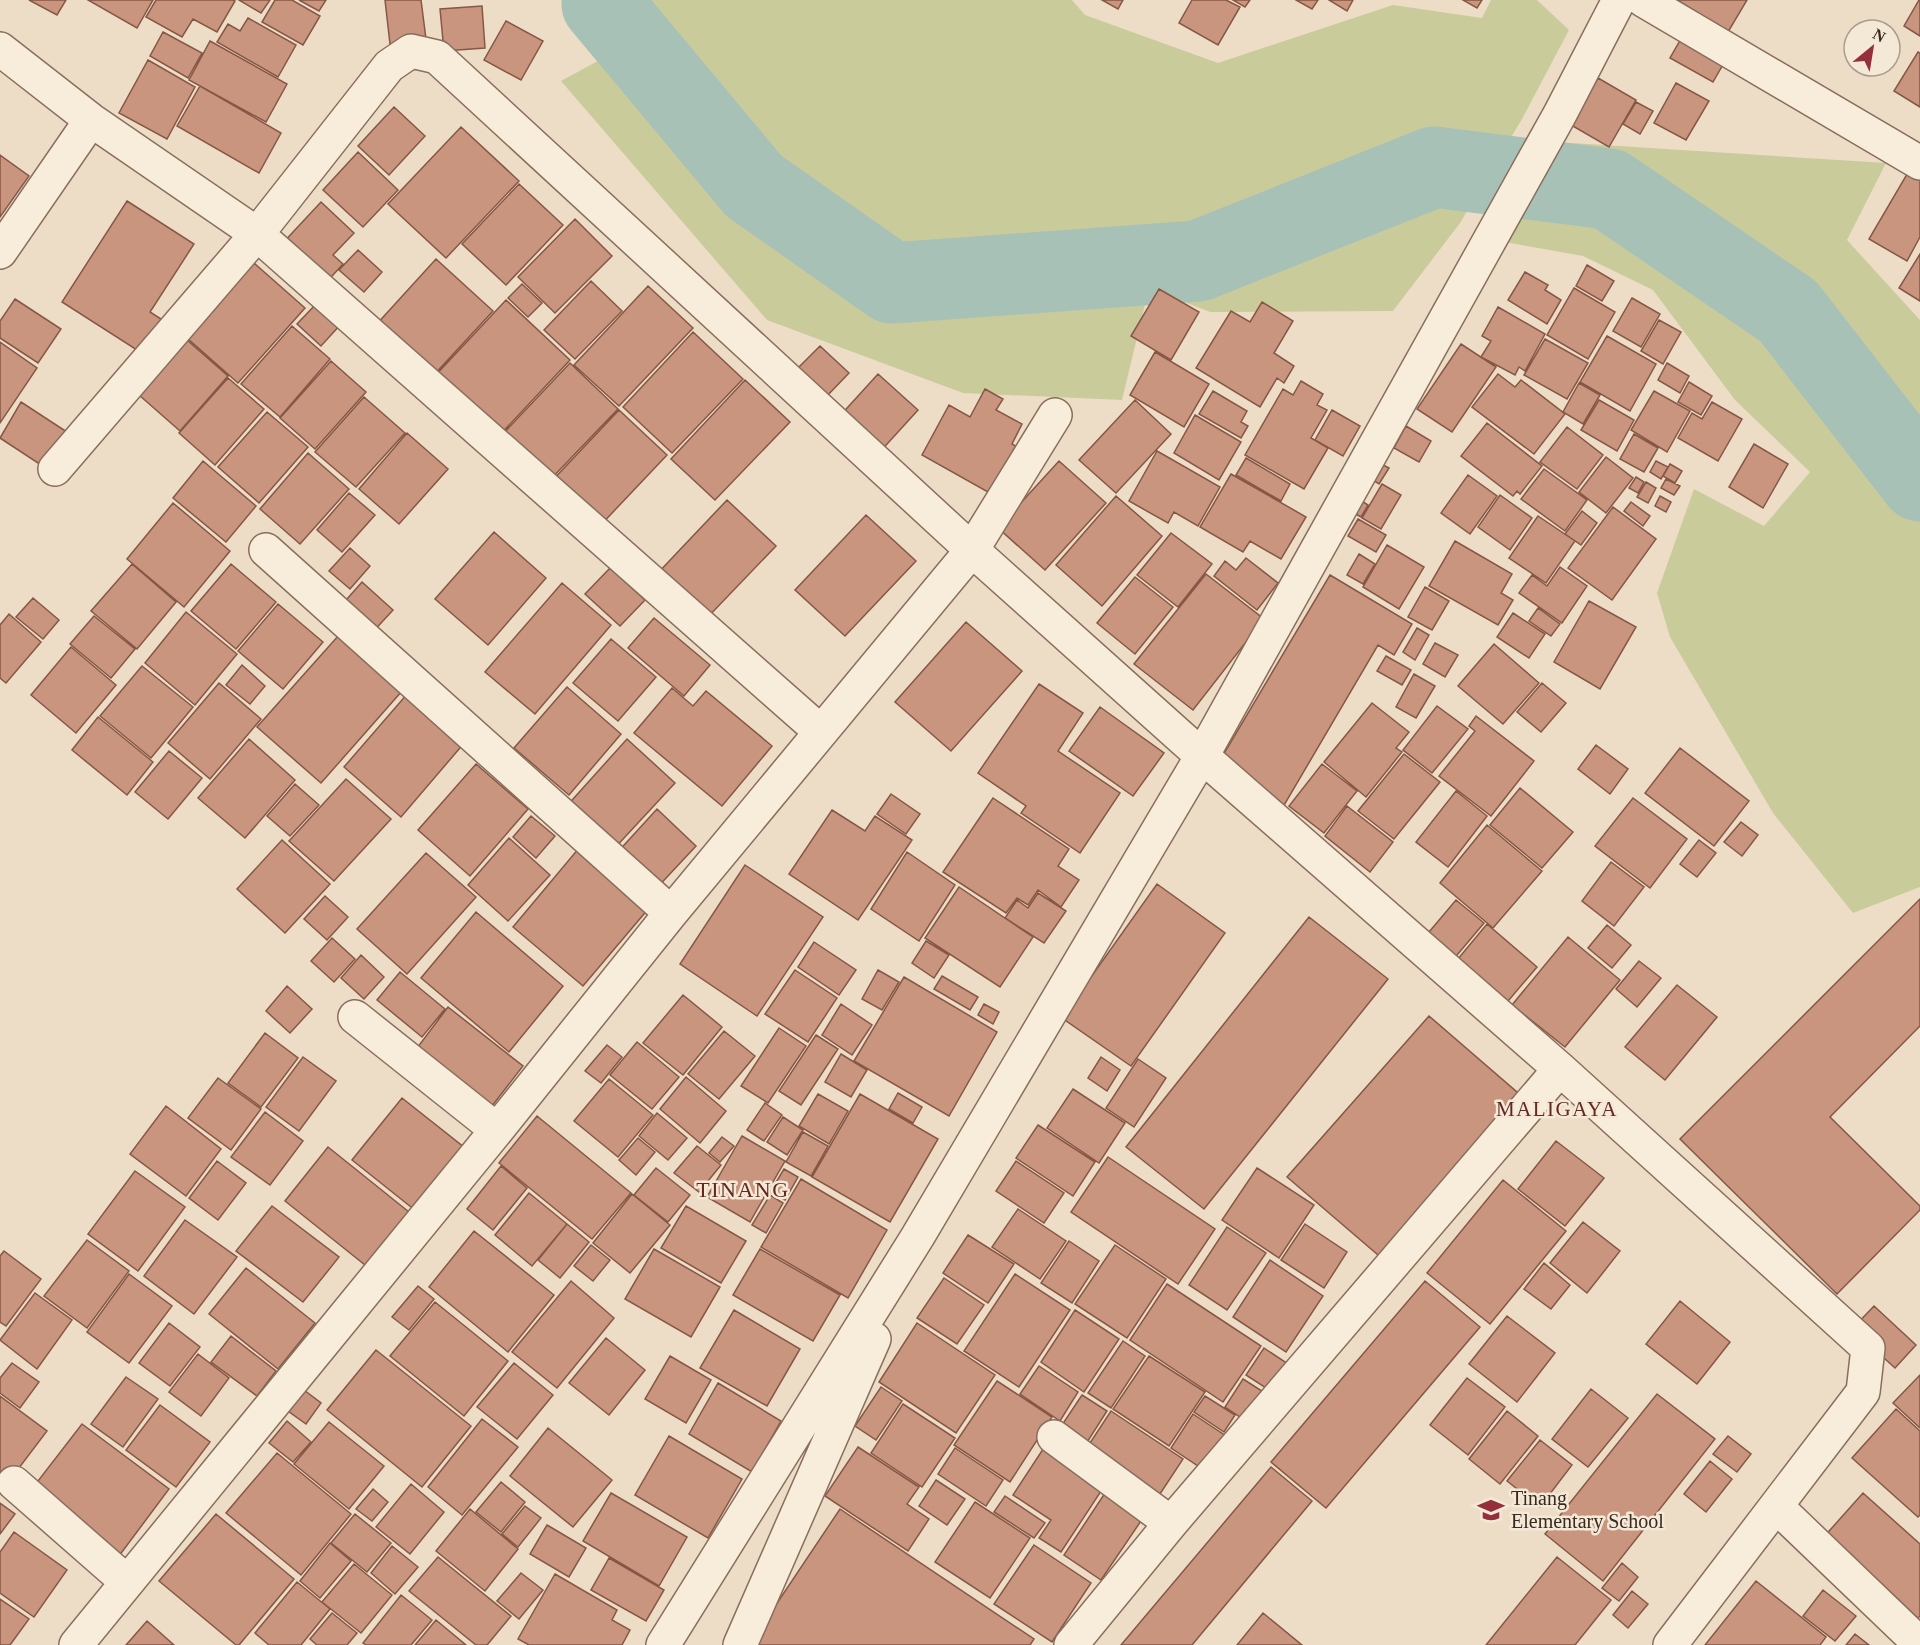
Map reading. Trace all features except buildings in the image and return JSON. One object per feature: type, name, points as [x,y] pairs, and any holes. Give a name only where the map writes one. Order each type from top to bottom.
[{"type":"street","points":[[1643,0],[1920,163]]},
{"type":"street","points":[[663,1645],[918,1236],[1202,756],[1560,114],[1607,4]]},
{"type":"street","points":[[0,49],[91,120],[257,234],[821,732]]},
{"type":"street","points":[[55,469],[257,234],[389,66],[411,51],[437,57],[972,550],[1202,756],[1560,1069],[1868,1348],[1863,1392],[1670,1645]]},
{"type":"street","points":[[0,252],[91,120]]},
{"type":"street","points":[[76,1645],[497,1130],[670,913],[972,550],[1055,415]]},
{"type":"street","points":[[266,550],[670,913]]},
{"type":"street","points":[[355,1017],[497,1130]]},
{"type":"street","points":[[1071,1645],[1171,1523],[1560,1069]]},
{"type":"street","points":[[740,1645],[918,1236]]},
{"type":"street","points":[[1054,1437],[1171,1523]]},
{"type":"street","points":[[14,1483],[127,1582]]},
{"type":"street","points":[[1777,1507],[1920,1644]]},
{"type":"green space","points":[[648,0],[1072,0],[1085,15],[1218,63],[1393,5],[1482,18],[1491,0],[1537,0],[1569,30],[1522,119],[1460,223],[1393,311],[1210,312],[1149,288],[1122,400],[963,393],[767,320],[561,81],[664,25]]},
{"type":"green space","points":[[1556,142],[1886,163],[1847,240],[1920,320],[1920,887],[1853,913],[1773,813],[1670,637],[1657,593],[1694,489],[1764,526],[1810,472],[1735,400],[1653,290],[1583,256],[1505,242]]},
{"type":"waterway","points":[[604,0],[602,4],[754,186],[892,283],[1198,261],[1434,167],[1609,189],[1788,311],[1920,481]]},
{"type":"place","name":"Tinang Elementary School","points":[[1491,1510]]},
{"type":"district","name":"MALIGAYA","points":[[1557,1109]]},
{"type":"district","name":"TINANG","points":[[743,1189]]}]
